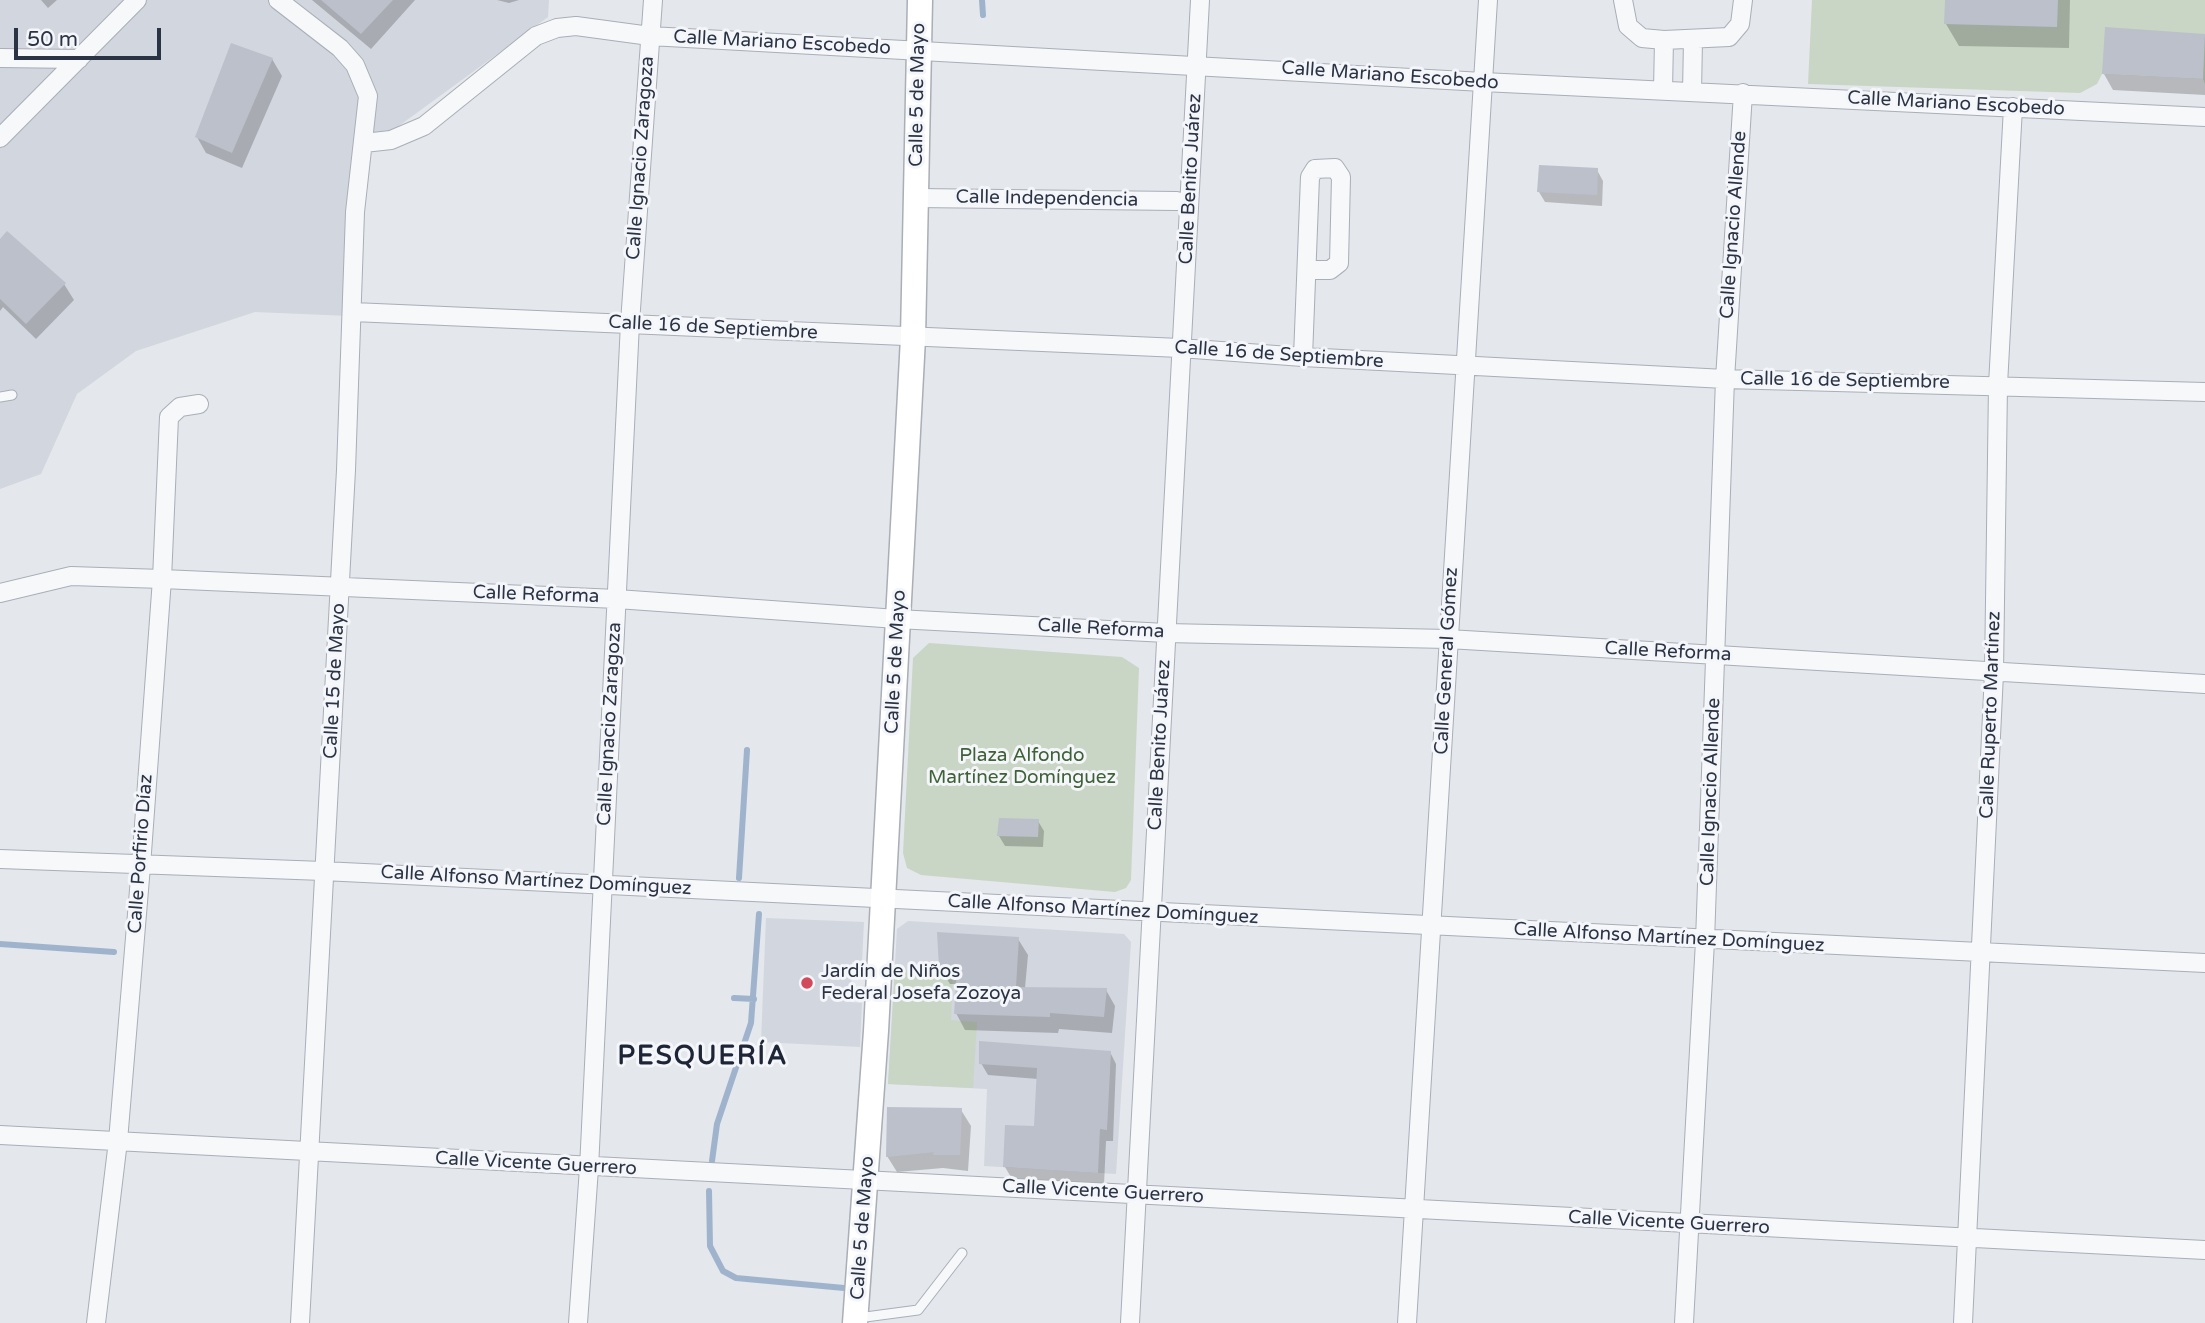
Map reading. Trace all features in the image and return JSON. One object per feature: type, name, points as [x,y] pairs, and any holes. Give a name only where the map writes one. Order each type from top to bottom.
[{"type":"street","points":[[0,138],[137,0]]},
{"type":"street","name":"Calle 15 de Mayo","points":[[278,0],[340,48],[355,65],[368,96],[355,212],[341,587],[323,871],[300,1323]]},
{"type":"street","name":"Calle Ignacio Zaragoza","points":[[578,1323],[589,1168],[630,323],[653,0]]},
{"type":"street","name":"Calle 5 de Mayo","points":[[856,1321],[884,898],[913,338],[920,0]]},
{"type":"street","name":"Calle Benito Juárez","points":[[1130,1323],[1200,0]]},
{"type":"street","name":"Calle General Gómez","points":[[1407,1323],[1463,366],[1488,0]]},
{"type":"street","points":[[1623,0],[1628,26],[1642,38],[1664,40],[1718,40],[1736,33],[1743,0]]},
{"type":"street","name":"Calle Mariano Escobedo","points":[[364,143],[391,140],[424,126],[536,36],[556,28],[576,26],[650,36],[1197,64],[1483,82],[2205,117]]},
{"type":"street","points":[[1663,90],[1664,40]]},
{"type":"street","points":[[1692,92],[1693,40]]},
{"type":"street","points":[[0,58],[79,59]]},
{"type":"street","name":"Calle Ignacio Allende","points":[[1684,1323],[1705,941],[1725,379],[1742,93]]},
{"type":"street","name":"Calle Ruperto Martínez","points":[[1963,1323],[1983,952],[1994,673],[1998,385],[2013,107]]},
{"type":"street","points":[[1303,357],[1310,174],[1318,168],[1335,168],[1341,177],[1339,263],[1330,270],[1307,270]]},
{"type":"street","name":"Calle Independencia","points":[[917,198],[1177,201]]},
{"type":"street","name":"Calle 16 de Septiembre","points":[[353,312],[1180,348],[1725,379],[2205,392]]},
{"type":"street","name":"Calle Porfirio Díaz","points":[[96,1323],[118,1141],[141,866],[162,579],[169,417],[180,407],[199,404]]},
{"type":"street","name":"Calle Reforma","points":[[0,593],[71,576],[162,579],[617,599],[897,619],[1166,633],[1448,639],[2205,684]]},
{"type":"street","name":"Calle Alfonso Martínez Domínguez","points":[[0,859],[601,884],[1705,941],[2205,963]]},
{"type":"street","name":"Calle Vicente Guerrero","points":[[0,1135],[589,1168],[866,1179],[2205,1250]]},
{"type":"lane","points":[[0,397],[12,395]]},
{"type":"lane","points":[[856,1321],[918,1310],[962,1253]]},
{"type":"shaded area","points":[[0,0],[549,0],[548,17],[392,131],[354,134],[348,217],[349,316],[255,312],[136,351],[77,394],[41,474],[0,489]]},
{"type":"shaded area","name":"Jardín de Niños Federal Josefa Zozoya","points":[[766,918],[864,922],[862,962],[852,962],[851,992],[851,1002],[862,1003],[860,1047],[761,1042]]},
{"type":"shaded area","points":[[908,921],[1124,934],[1131,942],[1116,1174],[984,1166],[987,1089],[888,1084],[897,929]]},
{"type":"green space","points":[[1812,0],[2205,0],[2205,84],[2203,79],[2102,74],[2097,84],[2080,93],[1808,84]]},
{"type":"green space","name":"Plaza Alfondo Martínez Domínguez","points":[[929,643],[1122,657],[1139,668],[1131,880],[1126,888],[1115,892],[921,875],[907,868],[903,853],[913,658]]},
{"type":"green space","points":[[895,970],[953,974],[951,1020],[977,1022],[973,1088],[888,1084]]},
{"type":"building","points":[[321,0],[393,0],[361,34]]},
{"type":"building","points":[[1945,0],[2058,0],[2057,27],[1944,24]]},
{"type":"building","points":[[2105,27],[2205,34],[2203,79],[2102,74]]},
{"type":"building","points":[[231,43],[273,58],[232,153],[195,137]]},
{"type":"building","points":[[1539,165],[1598,168],[1597,195],[1537,192]]},
{"type":"building","points":[[7,231],[66,283],[26,324],[0,299],[0,239]]},
{"type":"building","points":[[999,818],[1039,819],[1038,837],[997,836]]},
{"type":"building","points":[[937,932],[1019,937],[1016,987],[1107,988],[1104,1017],[1050,1013],[1050,1017],[954,1014],[957,969],[939,968]]},
{"type":"building","points":[[979,1041],[1111,1051],[1107,1130],[1100,1129],[1098,1173],[1003,1167],[1005,1125],[1034,1126],[1037,1068],[979,1064]]},
{"type":"building","points":[[887,1107],[962,1108],[960,1155],[933,1155],[934,1152],[886,1157]]},
{"type":"waterway","points":[[982,0],[983,15]]},
{"type":"waterway","points":[[739,878],[747,750]]},
{"type":"waterway","points":[[712,1161],[717,1124],[751,1023],[759,914]]},
{"type":"waterway","points":[[0,944],[114,952]]},
{"type":"waterway","points":[[734,998],[754,999]]},
{"type":"waterway","points":[[709,1191],[710,1246],[723,1271],[736,1278],[844,1288]]},
{"type":"place","name":"Jardín de Niños Federal Josefa Zozoya","points":[[807,983]]},
{"type":"district","name":"PESQUERÍA","points":[[703,1057]]}]
